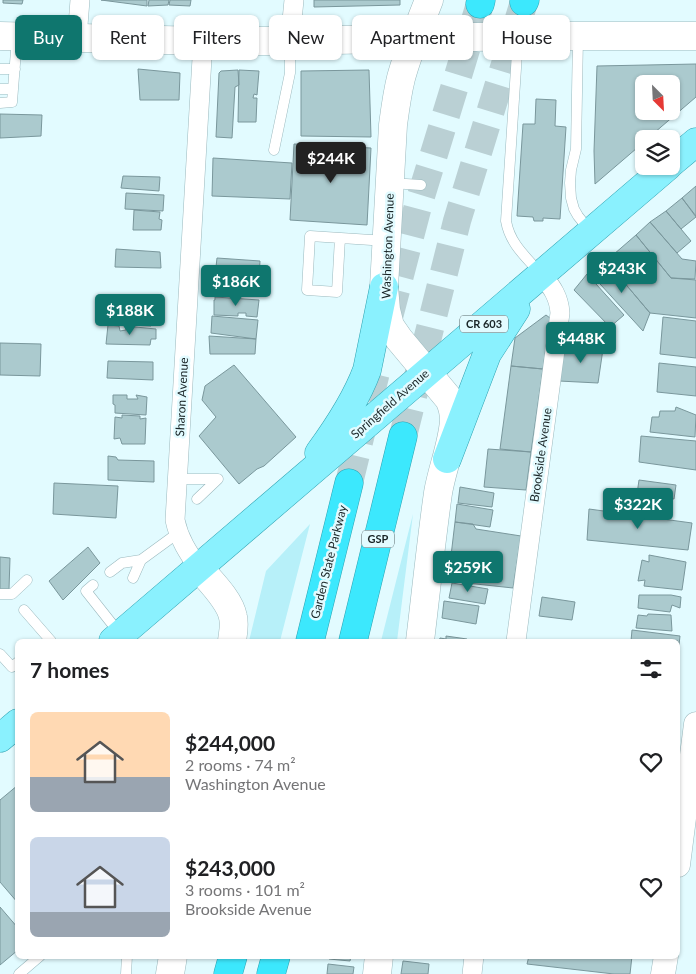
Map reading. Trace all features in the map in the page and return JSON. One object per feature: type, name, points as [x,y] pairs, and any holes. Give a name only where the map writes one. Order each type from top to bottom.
[{"type":"highway","name":"GSP","points":[[353,639],[403,436]]},
{"type":"highway","name":"Garden State Parkway","points":[[310,639],[349,483]]},
{"type":"highway","points":[[228,974],[232,959]]},
{"type":"highway","points":[[272,974],[275,959]]},
{"type":"main road","name":"Washington Avenue","points":[[423,15],[429,0]]},
{"type":"main road","points":[[570,36],[696,36]]},
{"type":"main road","points":[[82,38],[174,40]]},
{"type":"main road","name":"Washington Avenue","points":[[407,60],[401,79],[395,109],[384,287],[386,310],[390,326],[399,339],[453,406],[454,422],[439,490],[420,639]]},
{"type":"main road","points":[[680,155],[696,142]]},
{"type":"main road","name":"Springfield Avenue","points":[[117,638],[658,175]]},
{"type":"main road","points":[[447,459],[487,354],[501,330],[542,275]]},
{"type":"main road","points":[[295,485],[334,431],[359,390],[367,370],[384,287]]},
{"type":"main road","points":[[199,568],[230,606],[234,626],[232,639]]},
{"type":"main road","points":[[0,738],[15,726]]},
{"type":"main road","points":[[170,974],[172,959]]},
{"type":"main road","points":[[377,974],[379,959]]},
{"type":"street","points":[[79,15],[80,0]]},
{"type":"street","points":[[292,15],[294,0]]},
{"type":"street","name":"Sharon Avenue","points":[[199,568],[185,548],[178,533],[175,520],[201,60]]},
{"type":"street","name":"Brookside Avenue","points":[[516,639],[560,313],[555,292],[542,275]]},
{"type":"street","points":[[680,853],[693,776],[696,724]]},
{"type":"street","points":[[472,974],[474,959]]},
{"type":"street","points":[[663,974],[666,959]]},
{"type":"lane","points":[[578,36],[576,149],[570,184],[574,209],[591,232]]},
{"type":"lane","points":[[0,103],[12,102],[15,69],[9,37]]},
{"type":"lane","points":[[274,150],[290,73],[290,60]]},
{"type":"lane","points":[[516,60],[506,221],[515,245],[542,275]]},
{"type":"lane","points":[[0,69],[15,69]]},
{"type":"lane","points":[[0,90],[13,89]]},
{"type":"lane","points":[[390,183],[421,185]]},
{"type":"lane","points":[[340,238],[337,292],[307,290],[310,236],[387,241]]},
{"type":"lane","points":[[177,479],[218,479],[196,499]]},
{"type":"lane","points":[[110,572],[122,563],[141,560],[178,533]]},
{"type":"lane","points":[[132,578],[141,560]]},
{"type":"lane","points":[[0,594],[12,594],[27,580]]},
{"type":"lane","points":[[90,588],[102,604],[117,638]]},
{"type":"lane","points":[[24,610],[45,639]]},
{"type":"lane","points":[[0,654],[12,667],[15,664]]},
{"type":"lane","points":[[19,974],[36,959]]},
{"type":"lane","points":[[126,974],[127,959]]},
{"type":"shaded area","points":[[413,514],[397,639],[382,639]]},
{"type":"shaded area","points":[[310,524],[281,639],[249,639],[266,571]]},
{"type":"building","points":[[3,0],[23,0],[22,4],[3,3]]},
{"type":"building","points":[[101,0],[147,0],[147,6]]},
{"type":"building","points":[[149,0],[169,0],[168,5],[148,6]]},
{"type":"building","points":[[170,0],[191,0],[190,6],[169,5]]},
{"type":"building","points":[[314,0],[400,0],[400,5],[314,7]]},
{"type":"building","points":[[696,64],[696,97],[680,111],[680,75],[635,75],[635,120],[669,120],[658,130],[635,130],[635,150],[595,184],[594,151],[597,66]]},
{"type":"building","points":[[138,69],[180,73],[179,100],[140,100]]},
{"type":"building","points":[[238,70],[239,85],[235,87],[232,138],[216,137],[219,73],[221,71]]},
{"type":"building","points":[[239,70],[259,71],[257,95],[254,94],[253,98],[257,98],[256,122],[238,122]]},
{"type":"building","points":[[369,70],[371,137],[301,136],[301,71]]},
{"type":"building","points":[[536,99],[556,100],[555,126],[566,127],[560,219],[543,218],[543,221],[534,221],[533,217],[517,216],[523,124],[535,124]]},
{"type":"building","points":[[0,114],[42,115],[41,136],[0,138]]},
{"type":"building","points":[[294,144],[371,148],[367,225],[290,220]]},
{"type":"building","points":[[213,158],[292,163],[290,199],[212,196]]},
{"type":"building","points":[[123,176],[160,177],[159,191],[121,188]]},
{"type":"building","points":[[696,186],[696,216],[682,198]]},
{"type":"building","points":[[126,193],[164,195],[163,211],[125,209]]},
{"type":"building","points":[[682,198],[696,217],[681,229],[666,211]]},
{"type":"building","points":[[134,210],[160,212],[159,219],[162,220],[161,230],[133,230]]},
{"type":"building","points":[[666,211],[691,241],[677,253],[650,222]]},
{"type":"building","points":[[650,222],[682,259],[696,261],[695,279],[671,278],[636,235]]},
{"type":"building","points":[[636,235],[671,278],[696,280],[696,318],[650,313],[606,261]]},
{"type":"building","points":[[116,249],[160,252],[161,268],[115,267]]},
{"type":"building","points":[[217,258],[260,261],[259,278],[248,279],[248,275],[241,275],[241,278],[215,276]]},
{"type":"building","points":[[606,261],[650,313],[643,331],[590,273]]},
{"type":"building","points":[[587,274],[624,315],[610,327],[574,290]]},
{"type":"building","points":[[211,276],[255,279],[253,293],[211,294]]},
{"type":"building","points":[[215,297],[259,300],[257,317],[246,316],[246,313],[238,313],[238,316],[214,315]]},
{"type":"building","points":[[110,307],[153,309],[151,326],[126,325],[126,317],[109,316]]},
{"type":"building","points":[[546,315],[550,318],[543,369],[511,366],[515,338]]},
{"type":"building","points":[[212,316],[258,320],[256,339],[211,333]]},
{"type":"building","points":[[663,317],[696,321],[696,358],[660,354]]},
{"type":"building","points":[[108,325],[119,326],[120,331],[126,330],[125,326],[156,329],[156,339],[151,339],[150,345],[106,344]]},
{"type":"building","points":[[209,336],[256,339],[255,354],[210,354]]},
{"type":"building","points":[[0,343],[41,344],[40,376],[0,375]]},
{"type":"building","points":[[565,343],[603,349],[598,383],[559,381]]},
{"type":"building","points":[[108,361],[153,362],[153,380],[107,378]]},
{"type":"building","points":[[659,363],[696,367],[696,396],[657,392]]},
{"type":"building","points":[[234,365],[296,437],[264,466],[257,469],[239,484],[199,436],[216,417],[202,400],[205,386]]},
{"type":"building","points":[[511,366],[543,369],[531,452],[500,449]]},
{"type":"building","points":[[113,395],[127,395],[127,399],[138,399],[136,395],[147,397],[146,415],[115,413]]},
{"type":"building","points":[[676,407],[696,415],[695,437],[650,432],[652,417],[659,417],[660,411],[675,411]]},
{"type":"building","points":[[122,415],[140,416],[140,419],[146,418],[145,444],[122,444],[120,438],[114,439],[115,417],[122,418]]},
{"type":"building","points":[[641,436],[696,441],[696,470],[639,462]]},
{"type":"building","points":[[488,449],[531,452],[526,490],[484,487]]},
{"type":"building","points":[[108,456],[116,457],[118,460],[154,461],[154,482],[108,480]]},
{"type":"building","points":[[639,480],[676,485],[674,499],[637,494]]},
{"type":"building","points":[[54,483],[118,486],[116,518],[53,514]]},
{"type":"building","points":[[460,487],[494,493],[492,507],[458,503]]},
{"type":"building","points":[[457,504],[493,510],[490,527],[455,522]]},
{"type":"building","points":[[589,509],[692,523],[688,550],[587,540]]},
{"type":"building","points":[[455,522],[473,524],[476,529],[521,536],[513,588],[448,581]]},
{"type":"building","points":[[88,547],[100,563],[63,600],[49,581]]},
{"type":"building","points":[[649,555],[686,562],[682,590],[644,586],[645,580],[638,581],[642,560],[649,562]]},
{"type":"building","points":[[0,557],[10,558],[9,589],[0,589]]},
{"type":"building","points":[[452,583],[488,589],[485,604],[449,598]]},
{"type":"building","points":[[639,595],[671,595],[681,597],[680,608],[672,605],[670,612],[638,608]]},
{"type":"building","points":[[542,597],[575,602],[572,620],[539,616]]},
{"type":"building","points":[[444,601],[479,606],[476,624],[442,618]]},
{"type":"building","points":[[648,614],[671,615],[672,631],[636,628],[638,615],[647,616]]},
{"type":"building","points":[[632,630],[680,636],[680,639],[631,639]]},
{"type":"building","points":[[446,636],[467,639],[446,639]]},
{"type":"building","points":[[15,788],[15,900],[0,882],[0,800]]},
{"type":"building","points":[[0,907],[15,924],[15,952],[0,965]]},
{"type":"building","points":[[329,959],[350,959],[350,961]]},
{"type":"building","points":[[528,959],[632,959],[630,974],[614,974],[527,964]]},
{"type":"building","points":[[403,961],[429,964],[428,974],[401,974]]},
{"type":"building","points":[[328,964],[354,967],[353,974],[327,974]]},
{"type":"tunnel","points":[[403,436],[457,221],[524,2]]},
{"type":"tunnel","points":[[389,317],[418,206],[480,4]]},
{"type":"tunnel","points":[[349,483],[378,364]]}]
